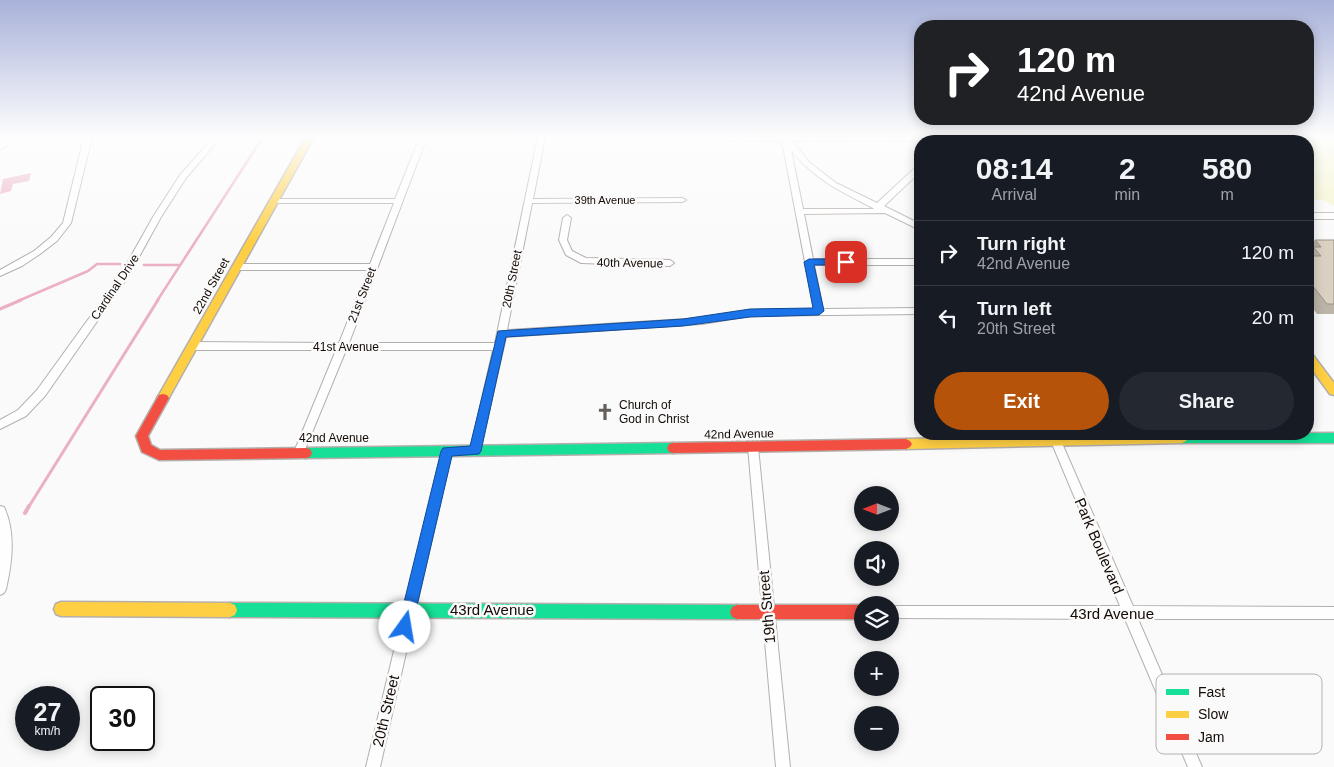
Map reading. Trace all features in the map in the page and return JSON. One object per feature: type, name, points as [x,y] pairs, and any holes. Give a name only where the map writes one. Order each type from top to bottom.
[{"type":"street","points":[[2,270],[20,263],[49,243],[61,232],[67,223],[79,173]]},
{"type":"street","name":"Cardinal Drive","points":[[0,425],[22,413],[41,393],[125,275],[158,217],[186,173]]},
{"type":"street","name":"22nd Street","points":[[146,448],[142,436],[289,173]]},
{"type":"street","name":"21st Street","points":[[299,452],[342,348],[409,173]]},
{"type":"street","name":"20th Street","points":[[475,451],[499,347],[534,173]]},
{"type":"street","points":[[792,173],[819,311]]},
{"type":"street","points":[[815,173],[821,178],[881,210],[914,224]]},
{"type":"street","points":[[799,211],[881,210],[914,174]]},
{"type":"street","name":"39th Avenue","points":[[528,201],[682,200]]},
{"type":"street","points":[[273,201],[398,201]]},
{"type":"street","points":[[1314,216],[1334,216]]},
{"type":"street","name":"40th Avenue","points":[[567,218],[563,240],[569,253],[584,261],[670,264]]},
{"type":"street","points":[[809,262],[914,262]]},
{"type":"street","points":[[237,267],[373,267]]},
{"type":"street","points":[[501,334],[692,322],[750,313],[914,311]]},
{"type":"street","name":"41st Avenue","points":[[193,346],[342,348],[499,347]]},
{"type":"street","points":[[1314,365],[1334,391]]},
{"type":"street","name":"42nd Avenue","points":[[1314,438],[1334,438]]},
{"type":"street","name":"42nd Avenue","points":[[146,448],[159,454],[475,451],[753,447],[964,440]]},
{"type":"street","name":"Park Boulevard","points":[[1055,440],[1156,678]]},
{"type":"street","name":"19th Street","points":[[753,447],[783,767]]},
{"type":"street","name":"20th Street","points":[[372,767],[448,451]]},
{"type":"street","points":[[0,511],[6,530],[3,554],[7,561],[0,589]]},
{"type":"street","name":"43rd Avenue","points":[[61,609],[854,612]]},
{"type":"street","name":"43rd Avenue","points":[[899,612],[1334,614]]},
{"type":"street","name":"Park Boulevard","points":[[1189,754],[1195,767]]},
{"type":"green space","points":[[1314,173],[1334,173],[1334,206],[1323,200],[1314,200]]},
{"type":"shaded area","points":[[31,173],[29,181],[13,184],[11,191],[0,194],[3,179]]},
{"type":"building","points":[[1315,240],[1334,240],[1334,304],[1327,304],[1314,288],[1314,256],[1321,256],[1314,247],[1321,247]]},
{"type":"waterway","points":[[157,301],[240,173]]},
{"type":"waterway","points":[[18,301],[88,271],[97,264],[120,264]]},
{"type":"waterway","points":[[144,265],[179,265]]},
{"type":"waterway","points":[[0,309],[21,300]]},
{"type":"waterway","points":[[28,508],[158,300]]},
{"type":"waterway","points":[[25,513],[29,506]]},
{"type":"traffic: fast","points":[[1314,438],[1334,438]]},
{"type":"traffic: fast","points":[[306,453],[673,448]]},
{"type":"traffic: fast","points":[[230,610],[737,612]]},
{"type":"traffic: slow","points":[[163,398],[290,173]]},
{"type":"traffic: slow","points":[[1314,365],[1334,391]]},
{"type":"traffic: slow","points":[[906,444],[1090,440]]},
{"type":"traffic: slow","points":[[61,609],[230,610]]},
{"type":"traffic: jam","points":[[163,398],[142,436],[146,448],[159,455],[306,453]]},
{"type":"traffic: jam","points":[[673,448],[906,444]]},
{"type":"traffic: jam","points":[[737,612],[854,612]]},
{"type":"place","name":"Church of God in Christ","points":[[605,412]]},
{"type":"route","points":[[405,627],[448,451],[475,451],[501,334],[702,321],[750,313],[819,311],[809,262],[846,262]]}]
